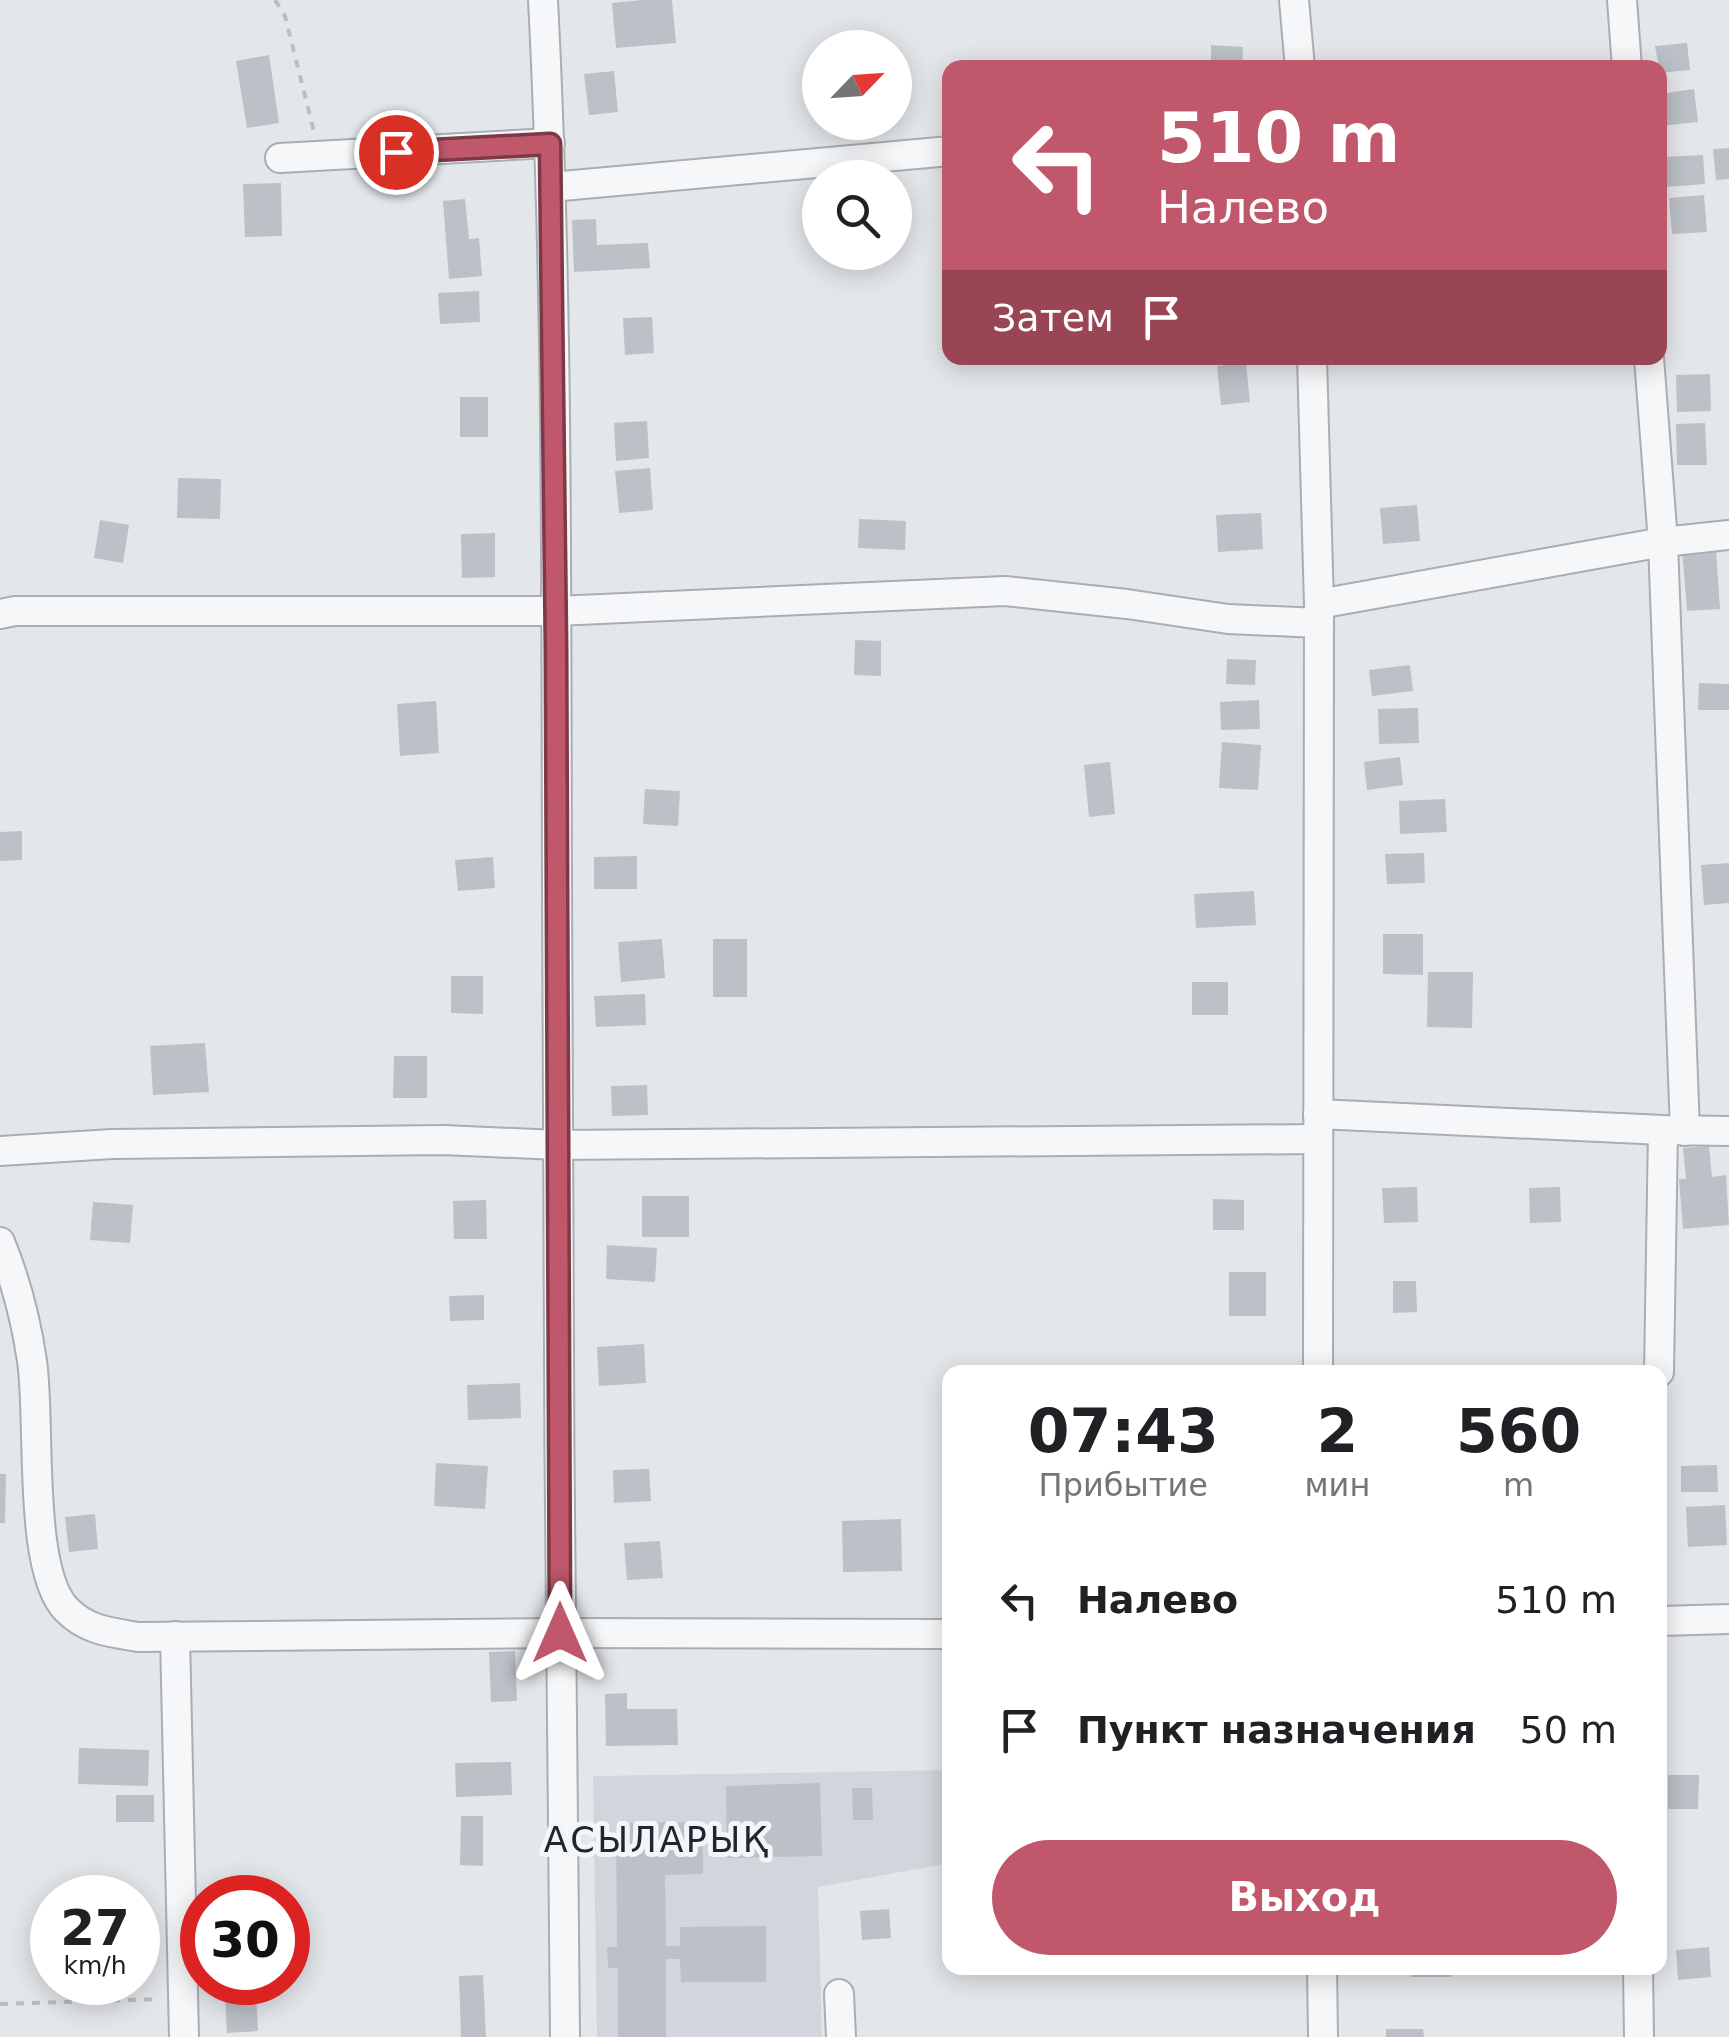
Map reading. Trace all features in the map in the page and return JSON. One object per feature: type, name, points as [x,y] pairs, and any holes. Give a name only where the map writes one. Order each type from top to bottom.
[{"type":"street","points":[[542,0],[551,187],[556,610],[564,2037]]},
{"type":"street","points":[[1294,0],[1299,60]]},
{"type":"street","points":[[1622,0],[1626,60]]},
{"type":"street","points":[[280,158],[550,144]]},
{"type":"street","points":[[551,187],[942,152]]},
{"type":"street","points":[[1312,365],[1319,614],[1318,1365]]},
{"type":"street","points":[[1649,365],[1662,542],[1674,1130],[1659,1365]]},
{"type":"street","points":[[0,614],[35,610],[556,610],[1005,592],[1228,619],[1319,614],[1662,542],[1729,535]]},
{"type":"street","points":[[0,1151],[112,1144],[444,1140],[558,1144],[1318,1126],[1729,1131]]},
{"type":"street","points":[[0,1242],[15,1278],[33,1364],[43,1550],[50,1581],[65,1609],[92,1628],[138,1636],[942,1634]]},
{"type":"street","points":[[1667,1621],[1729,1618]]},
{"type":"street","points":[[174,1636],[180,1877]]},
{"type":"street","points":[[1322,1975],[1323,2037]]},
{"type":"street","points":[[1638,1975],[1639,2037]]},
{"type":"street","points":[[839,1994],[841,2037]]},
{"type":"street","points":[[183,2005],[184,2037]]},
{"type":"path","points":[[275,0],[285,16],[320,156]]},
{"type":"path","points":[[0,2004],[180,1998]]},
{"type":"shaded area","points":[[942,1770],[942,1864],[818,1887],[822,2037],[597,2037],[593,1776]]},
{"type":"building","points":[[672,0],[676,43],[616,48],[612,3]]},
{"type":"building","points":[[1687,43],[1690,70],[1667,72],[1667,60],[1658,60],[1655,46]]},
{"type":"building","points":[[1211,45],[1243,47],[1242,60],[1211,60]]},
{"type":"building","points":[[269,55],[279,123],[247,128],[236,61]]},
{"type":"building","points":[[614,71],[618,112],[589,115],[584,74]]},
{"type":"building","points":[[1694,89],[1698,122],[1667,125],[1667,93]]},
{"type":"building","points":[[1729,148],[1729,179],[1716,180],[1713,149]]},
{"type":"building","points":[[1703,155],[1705,184],[1667,187],[1667,157]]},
{"type":"building","points":[[281,183],[282,236],[245,237],[243,184]]},
{"type":"building","points":[[1704,195],[1707,232],[1672,234],[1669,198]]},
{"type":"building","points":[[465,199],[469,239],[479,238],[482,276],[449,279],[443,201]]},
{"type":"building","points":[[596,219],[597,245],[648,243],[650,268],[574,272],[572,220]]},
{"type":"building","points":[[479,291],[480,322],[440,324],[438,293]]},
{"type":"building","points":[[652,317],[654,353],[625,355],[623,318]]},
{"type":"building","points":[[1246,365],[1250,402],[1221,405],[1217,366]]},
{"type":"building","points":[[1710,374],[1711,411],[1677,412],[1676,375]]},
{"type":"building","points":[[460,397],[488,397],[488,437],[460,437]]},
{"type":"building","points":[[647,421],[649,458],[616,461],[614,423]]},
{"type":"building","points":[[1705,423],[1707,465],[1677,465],[1676,424]]},
{"type":"building","points":[[650,468],[653,510],[619,513],[615,471]]},
{"type":"building","points":[[178,478],[221,479],[220,519],[177,518]]},
{"type":"building","points":[[1417,505],[1420,541],[1383,544],[1380,508]]},
{"type":"building","points":[[1261,513],[1263,549],[1218,552],[1216,515]]},
{"type":"building","points":[[859,519],[906,521],[905,550],[858,548]]},
{"type":"building","points":[[100,520],[129,525],[123,563],[94,558]]},
{"type":"building","points":[[495,533],[495,577],[462,578],[461,534]]},
{"type":"building","points":[[1715,535],[1720,609],[1687,611],[1681,537]]},
{"type":"building","points":[[855,640],[881,641],[881,676],[854,675]]},
{"type":"building","points":[[1227,659],[1256,660],[1255,685],[1226,684]]},
{"type":"building","points":[[1410,665],[1413,691],[1372,696],[1369,670]]},
{"type":"building","points":[[1699,683],[1729,684],[1729,710],[1698,710]]},
{"type":"building","points":[[1259,700],[1260,729],[1221,730],[1220,702]]},
{"type":"building","points":[[436,701],[439,753],[400,756],[397,704]]},
{"type":"building","points":[[1418,708],[1419,743],[1379,744],[1378,709]]},
{"type":"building","points":[[1222,742],[1261,745],[1258,790],[1219,788]]},
{"type":"building","points":[[1400,757],[1403,785],[1367,790],[1364,762]]},
{"type":"building","points":[[1110,762],[1115,814],[1089,817],[1084,765]]},
{"type":"building","points":[[645,789],[680,791],[678,826],[643,824]]},
{"type":"building","points":[[1445,799],[1447,832],[1400,834],[1399,801]]},
{"type":"building","points":[[22,831],[22,860],[0,861],[0,832]]},
{"type":"building","points":[[1424,853],[1425,883],[1387,884],[1385,854]]},
{"type":"building","points":[[637,856],[637,889],[594,889],[594,857]]},
{"type":"building","points":[[493,857],[495,888],[458,891],[455,860]]},
{"type":"building","points":[[1729,863],[1729,903],[1704,905],[1701,865]]},
{"type":"building","points":[[1254,891],[1256,925],[1196,928],[1194,894]]},
{"type":"building","points":[[1383,934],[1423,934],[1423,975],[1383,974]]},
{"type":"building","points":[[662,939],[665,978],[621,982],[618,942]]},
{"type":"building","points":[[713,939],[747,939],[747,997],[713,997]]},
{"type":"building","points":[[1428,972],[1473,972],[1472,1028],[1427,1027]]},
{"type":"building","points":[[451,976],[483,976],[483,1014],[451,1013]]},
{"type":"building","points":[[1192,982],[1228,982],[1228,1015],[1192,1015]]},
{"type":"building","points":[[645,994],[646,1025],[596,1027],[594,996]]},
{"type":"building","points":[[205,1043],[209,1092],[153,1095],[150,1046]]},
{"type":"building","points":[[394,1056],[427,1056],[427,1098],[393,1098]]},
{"type":"building","points":[[647,1085],[648,1115],[612,1116],[611,1086]]},
{"type":"building","points":[[1709,1146],[1712,1177],[1726,1175],[1729,1225],[1683,1229],[1679,1179],[1686,1179],[1683,1148]]},
{"type":"building","points":[[1417,1187],[1418,1222],[1384,1223],[1382,1188]]},
{"type":"building","points":[[1560,1187],[1561,1222],[1530,1223],[1529,1188]]},
{"type":"building","points":[[642,1196],[689,1196],[689,1237],[642,1237]]},
{"type":"building","points":[[1213,1199],[1244,1200],[1244,1230],[1213,1230]]},
{"type":"building","points":[[486,1200],[487,1239],[454,1239],[453,1201]]},
{"type":"building","points":[[93,1202],[133,1205],[130,1243],[90,1240]]},
{"type":"building","points":[[607,1245],[657,1248],[655,1282],[606,1279]]},
{"type":"building","points":[[1229,1272],[1266,1272],[1266,1316],[1229,1316]]},
{"type":"building","points":[[1393,1281],[1416,1281],[1417,1312],[1393,1313]]},
{"type":"building","points":[[484,1295],[484,1320],[450,1321],[449,1296]]},
{"type":"building","points":[[644,1344],[646,1383],[599,1386],[597,1347]]},
{"type":"building","points":[[520,1383],[521,1418],[468,1420],[467,1385]]},
{"type":"building","points":[[436,1463],[488,1466],[485,1509],[434,1506]]},
{"type":"building","points":[[1717,1465],[1718,1492],[1681,1492],[1681,1466]]},
{"type":"building","points":[[649,1469],[651,1501],[614,1503],[613,1470]]},
{"type":"building","points":[[0,1474],[6,1474],[5,1523],[0,1523]]},
{"type":"building","points":[[1725,1505],[1727,1545],[1688,1547],[1686,1507]]},
{"type":"building","points":[[95,1514],[98,1549],[69,1552],[65,1517]]},
{"type":"building","points":[[901,1519],[902,1571],[843,1572],[842,1521]]},
{"type":"building","points":[[660,1541],[663,1578],[627,1580],[624,1543]]},
{"type":"building","points":[[515,1651],[517,1701],[491,1702],[489,1652]]},
{"type":"building","points":[[627,1693],[627,1709],[677,1709],[678,1745],[606,1746],[605,1694]]},
{"type":"building","points":[[79,1748],[149,1750],[148,1786],[78,1784]]},
{"type":"building","points":[[511,1762],[512,1795],[456,1797],[455,1763]]},
{"type":"building","points":[[1668,1775],[1699,1775],[1698,1809],[1668,1809]]},
{"type":"building","points":[[820,1783],[822,1856],[727,1858],[726,1786]]},
{"type":"building","points":[[852,1788],[872,1788],[873,1820],[853,1820]]},
{"type":"building","points":[[116,1795],[154,1795],[154,1822],[116,1822]]},
{"type":"building","points":[[461,1816],[483,1816],[483,1866],[460,1865]]},
{"type":"building","points":[[703,1822],[703,1874],[665,1875],[666,1946],[680,1946],[680,1927],[766,1926],[766,1982],[681,1982],[680,1959],[666,1959],[666,2037],[618,2037],[618,1968],[608,1968],[607,1947],[617,1947],[616,1823]]},
{"type":"building","points":[[889,1909],[891,1938],[862,1940],[860,1911]]},
{"type":"building","points":[[1709,1947],[1711,1977],[1678,1980],[1676,1950]]},
{"type":"building","points":[[483,1975],[486,2037],[461,2037],[459,1976]]},
{"type":"building","points":[[1411,1975],[1451,1975],[1451,1977]]},
{"type":"building","points":[[226,2005],[257,2005],[258,2031],[227,2033]]},
{"type":"building","points":[[1386,2029],[1423,2029],[1424,2037],[1386,2037]]},
{"type":"district","name":"АСЫЛАРЫҚ","points":[[657,1840]]},
{"type":"route","points":[[396,152],[550,144],[560,1633]]}]
